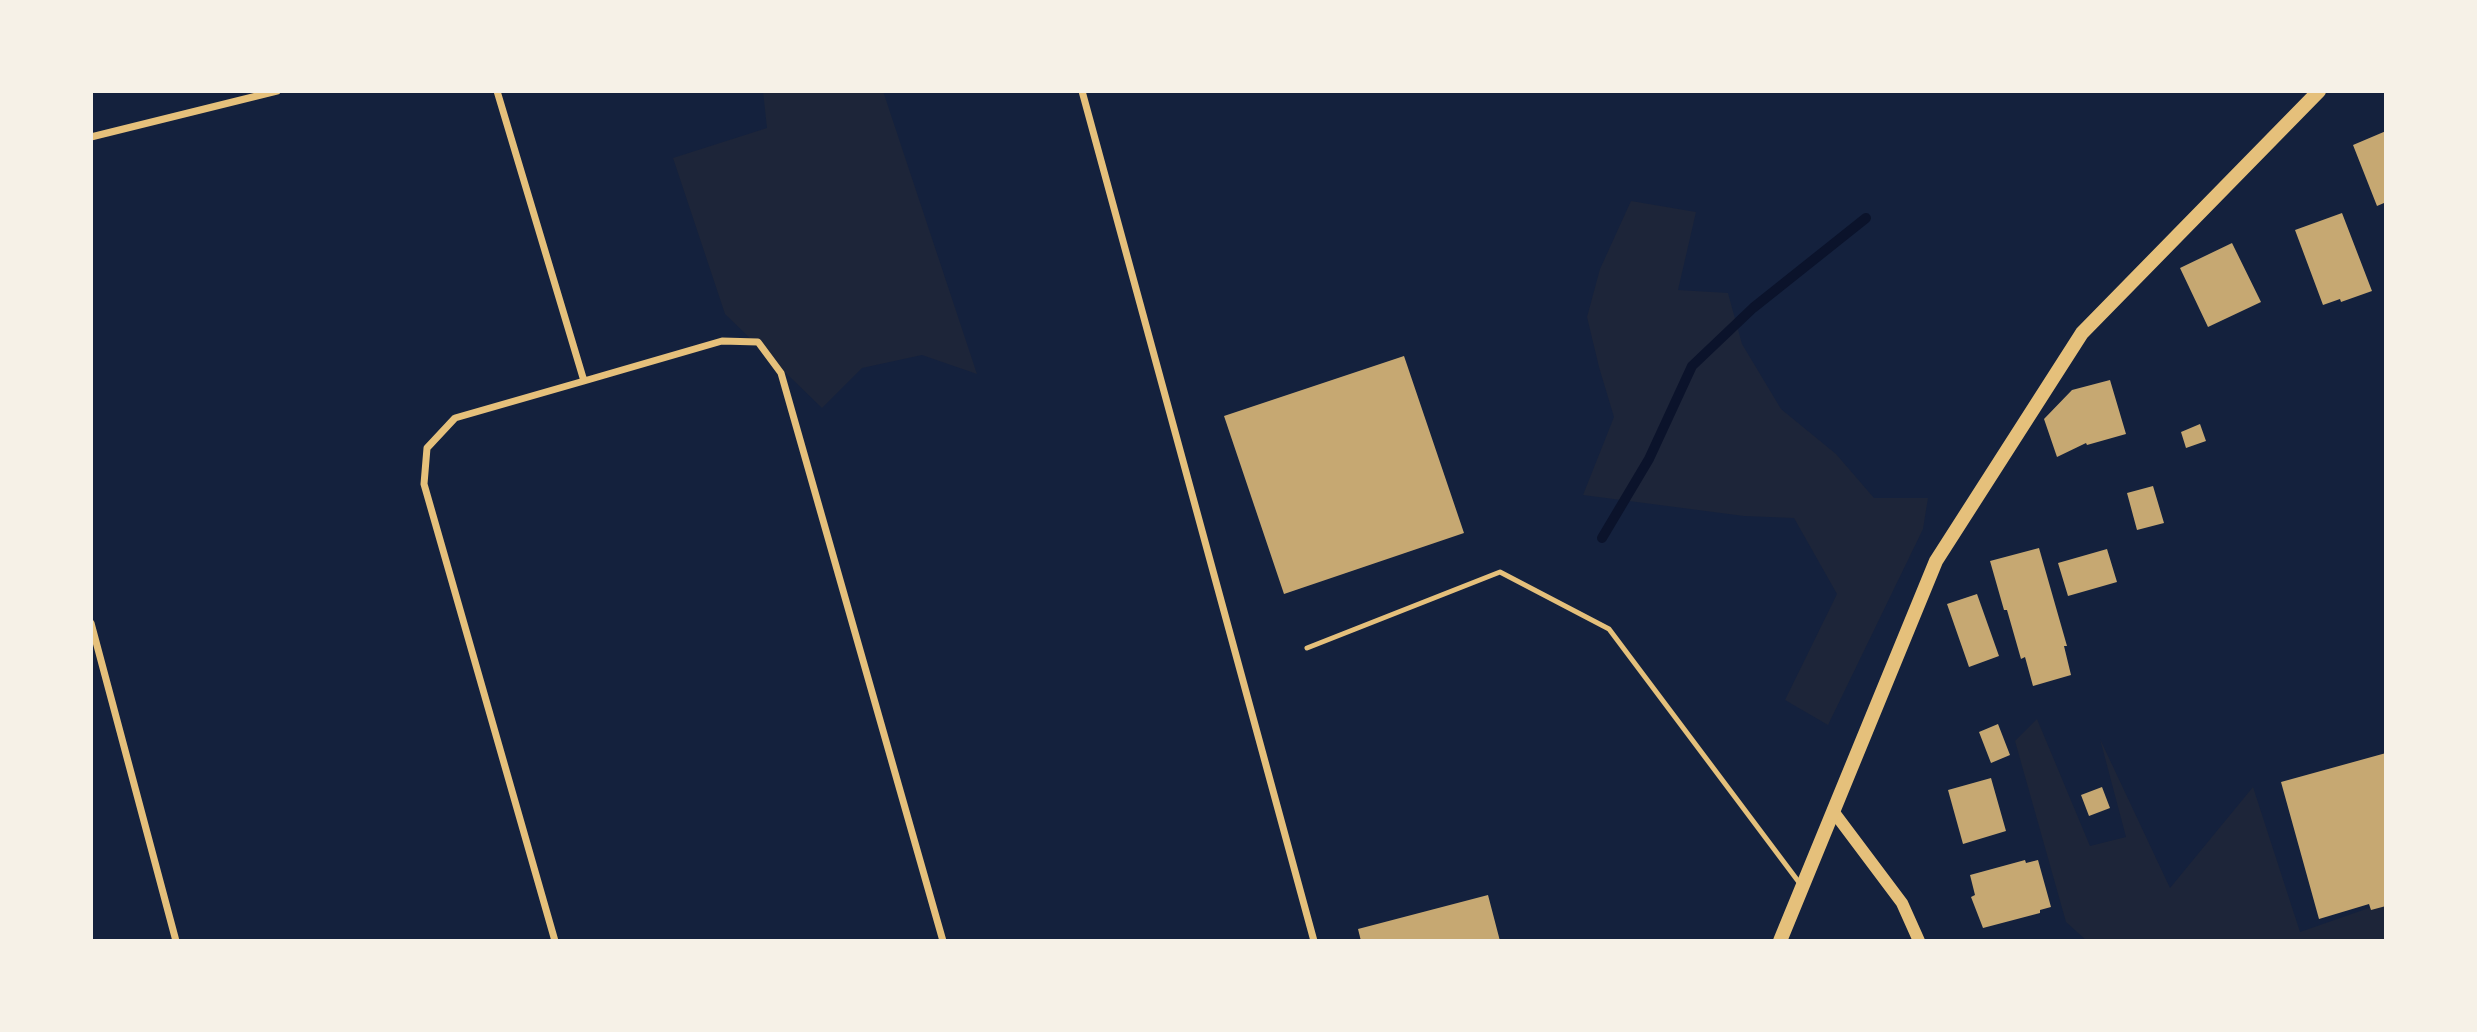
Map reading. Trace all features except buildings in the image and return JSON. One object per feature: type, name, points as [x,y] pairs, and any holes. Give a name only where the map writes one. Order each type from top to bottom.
[{"type":"main road","points":[[1780,941],[1936,561],[2082,333],[2319,91]]},
{"type":"street","points":[[91,137],[277,91]]},
{"type":"street","points":[[497,91],[584,381]]},
{"type":"street","points":[[1082,91],[1314,941]]},
{"type":"street","points":[[555,941],[424,485],[428,448],[455,418],[722,341],[758,342],[781,373],[943,941]]},
{"type":"street","points":[[91,623],[176,941]]},
{"type":"street","points":[[1833,811],[1902,903],[1919,941]]},
{"type":"lane","points":[[1307,648],[1500,572],[1609,629],[1802,887]]},
{"type":"shaded area","points":[[763,91],[883,91],[977,374],[922,355],[862,368],[822,408],[725,314],[673,158],[767,128]]},
{"type":"shaded area","points":[[1631,201],[1696,212],[1678,290],[1728,293],[1742,344],[1781,409],[1836,454],[1874,498],[1928,498],[1923,529],[1828,725],[1785,700],[1837,594],[1794,518],[1744,516],[1583,495],[1614,417],[1587,317],[1600,269]]},
{"type":"shaded area","points":[[2037,719],[2090,846],[2126,837],[2100,739],[2170,888],[2253,787],[2300,932],[2386,902],[2386,941],[2087,941],[2066,922],[2015,741]]},
{"type":"waterway","points":[[1602,538],[1649,459],[1692,366],[1753,308],[1866,218]]}]
